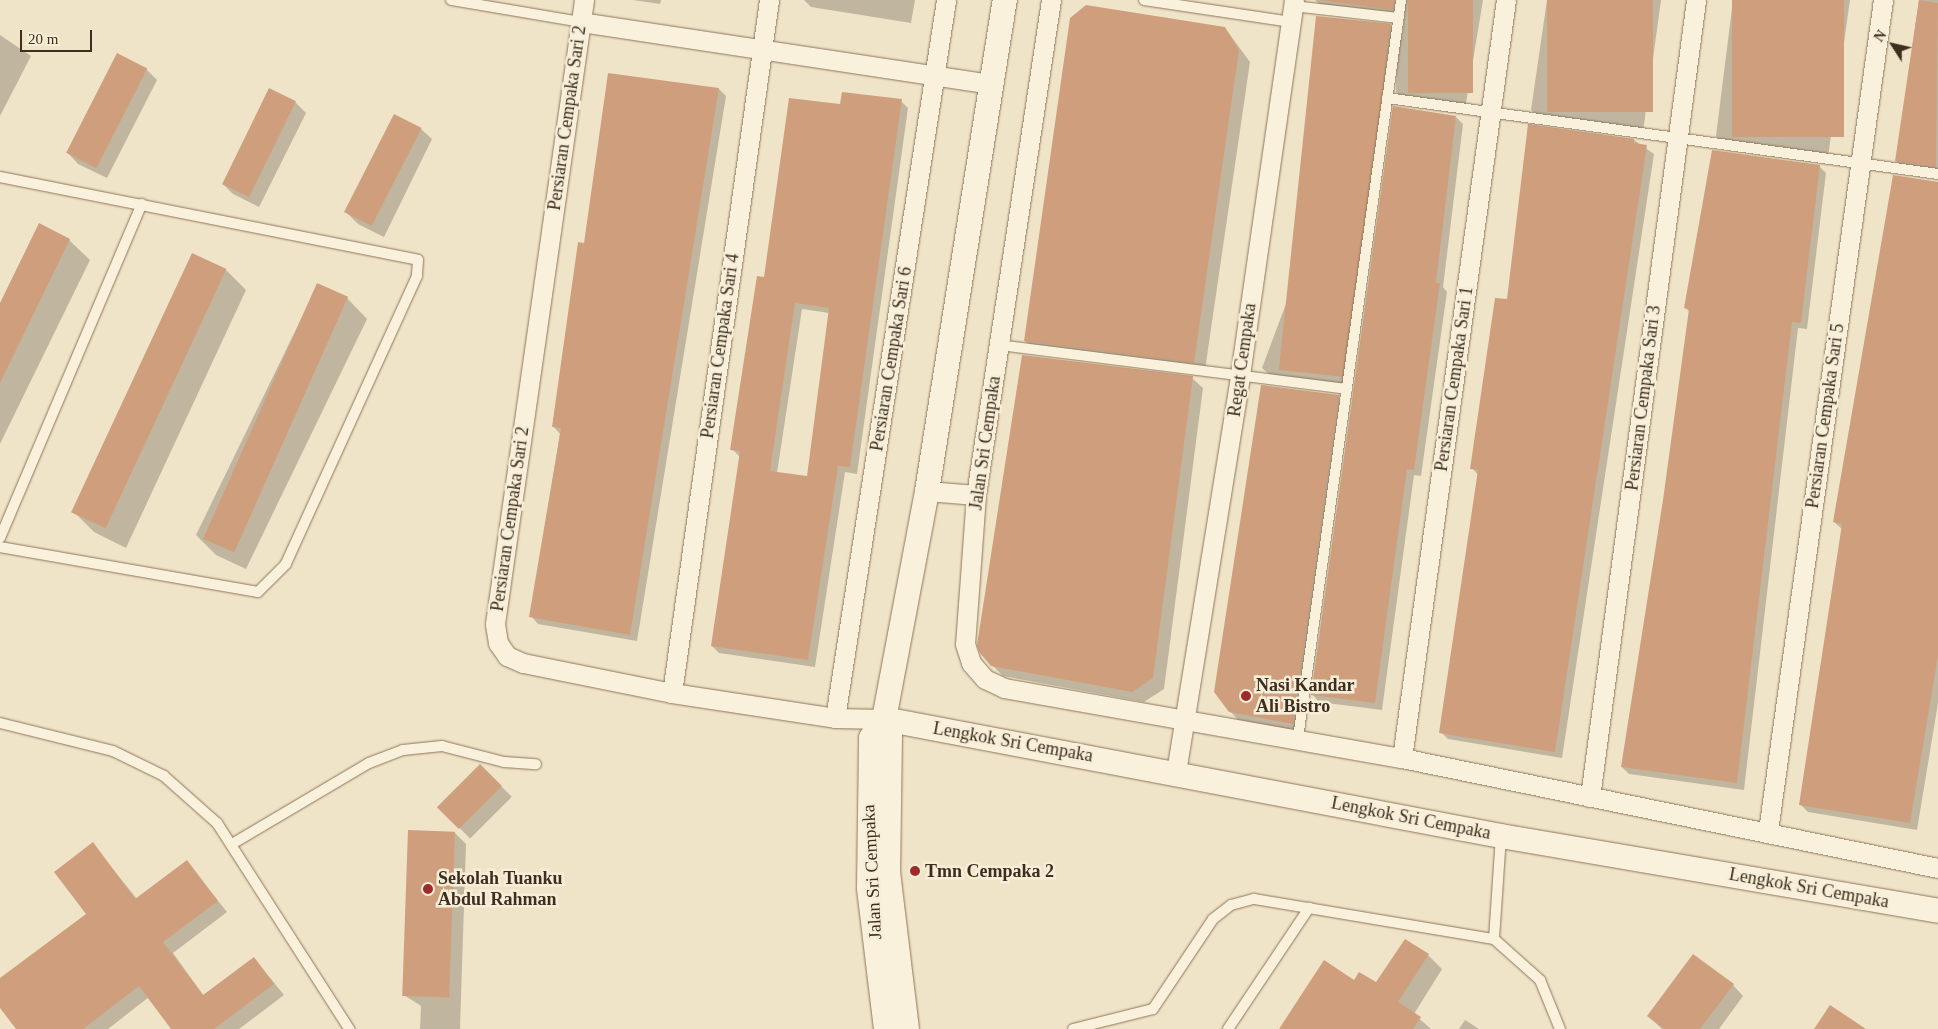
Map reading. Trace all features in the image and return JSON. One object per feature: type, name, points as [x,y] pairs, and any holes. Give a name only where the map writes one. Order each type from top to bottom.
[{"type":"street","name":"Persiaran Cempaka Sari 2","points":[[584,0],[495,624],[498,643],[507,656],[523,663],[672,693],[835,718],[884,718]]},
{"type":"street","name":"Persiaran Cempaka Sari 4","points":[[672,693],[769,0]]},
{"type":"street","name":"Persiaran Cempaka Sari 6","points":[[835,718],[936,76],[946,0]]},
{"type":"street","name":"Jalan Sri Cempaka","points":[[886,1029],[867,828],[872,738],[884,718],[927,491],[1005,0]]},
{"type":"street","points":[[1040,0],[1049,9]]},
{"type":"street","name":"Persiaran Cempaka Sari 1","points":[[1402,758],[1506,0]]},
{"type":"street","name":"Persiaran Cempaka Sari 3","points":[[1590,797],[1696,0]]},
{"type":"street","name":"Persiaran Cempaka Sari 5","points":[[1768,832],[1883,0]]},
{"type":"street","name":"Jalan Sri Cempaka","points":[[1049,9],[976,495],[965,644],[971,663],[985,679],[1004,688],[1186,718],[1402,758],[1938,868]]},
{"type":"street","name":"Regat Cempaka","points":[[1176,772],[1240,376],[1293,9]]},
{"type":"street","points":[[581,22],[762,47],[992,84]]},
{"type":"street","points":[[927,491],[976,495]]},
{"type":"street","name":"Jalan Sri Cempaka","points":[[884,718],[890,734],[888,872],[907,1029]]},
{"type":"street","name":"Lengkok Sri Cempaka","points":[[884,718],[1176,772],[1501,836],[1938,911]]},
{"type":"lane","points":[[451,0],[581,22]]},
{"type":"lane","points":[[1144,0],[1293,9],[1398,18]]},
{"type":"lane","points":[[1298,738],[1400,0]]},
{"type":"lane","points":[[1387,98],[1938,174]]},
{"type":"lane","points":[[0,176],[418,260],[418,276],[286,564],[258,592],[0,547]]},
{"type":"lane","points":[[0,538],[142,204]]},
{"type":"lane","points":[[999,345],[1347,389]]},
{"type":"lane","points":[[0,723],[113,751],[164,776],[218,824],[349,1029]]},
{"type":"lane","points":[[232,844],[369,763],[403,750],[442,746],[504,762],[536,764]]},
{"type":"lane","points":[[1494,939],[1501,836]]},
{"type":"lane","points":[[1073,1029],[1153,1009],[1213,919],[1231,905],[1254,899],[1494,939],[1540,980],[1560,1029]]},
{"type":"lane","points":[[1228,1029],[1308,908]]},
{"type":"building","points":[[1318,0],[1394,0],[1393,10]]},
{"type":"building","points":[[1408,0],[1473,0],[1473,93],[1408,93]]},
{"type":"building","points":[[1547,0],[1653,0],[1653,112],[1547,112]]},
{"type":"building","points":[[1732,0],[1844,0],[1844,137],[1732,137]]},
{"type":"building","points":[[1919,0],[1938,3],[1936,167],[1895,161]]},
{"type":"building","points":[[1086,5],[1225,27],[1239,50],[1194,363],[1024,341],[1070,18]]},
{"type":"building","points":[[1316,16],[1391,24],[1353,378],[1279,370]]},
{"type":"building","points":[[117,53],[147,68],[96,168],[66,153]]},
{"type":"building","points":[[608,73],[719,88],[630,635],[529,617],[561,428],[552,427],[578,242],[584,243]]},
{"type":"building","points":[[269,88],[296,101],[249,197],[222,184]]},
{"type":"building","points":[[842,92],[902,99],[850,467],[838,466],[808,660],[711,646],[740,451],[730,450],[757,276],[764,277],[789,98],[840,104]],"holes":[[[795,303],[829,308],[807,476],[770,471]]]},
{"type":"building","points":[[1393,106],[1456,116],[1436,283],[1440,283],[1414,470],[1407,469],[1375,703],[1311,695]]},
{"type":"building","points":[[394,114],[422,128],[372,226],[344,212]]},
{"type":"building","points":[[1528,124],[1634,139],[1634,143],[1647,145],[1555,752],[1439,733],[1478,470],[1470,469],[1495,298],[1507,299]]},
{"type":"building","points":[[1712,150],[1820,165],[1801,323],[1792,322],[1737,783],[1621,767],[1663,500],[1689,309],[1684,308]]},
{"type":"building","points":[[1893,175],[1938,182],[1938,656],[1910,823],[1799,805],[1842,524],[1833,522]]},
{"type":"building","points":[[39,223],[70,239],[0,383],[0,303]]},
{"type":"building","points":[[192,253],[226,269],[106,528],[71,512]]},
{"type":"building","points":[[317,283],[348,297],[234,553],[203,539]]},
{"type":"building","points":[[1022,355],[1193,376],[1153,678],[1132,692],[991,666],[980,653],[977,645]]},
{"type":"building","points":[[1261,385],[1339,395],[1293,724],[1229,712],[1214,692]]},
{"type":"building","points":[[480,764],[502,786],[459,829],[437,807]]},
{"type":"building","points":[[408,830],[455,832],[449,998],[402,996]]},
{"type":"building","points":[[93,842],[135,899],[187,860],[218,901],[163,942],[203,995],[254,957],[274,984],[214,1029],[171,1029],[139,986],[83,1029],[16,1029],[0,1008],[0,978],[86,914],[54,872]]},
{"type":"building","points":[[1405,939],[1429,954],[1398,1002],[1421,1017],[1413,1029],[1279,1029],[1324,960],[1354,980],[1359,972],[1376,982]]},
{"type":"building","points":[[1693,954],[1734,984],[1700,1029],[1664,1029],[1647,1016]]},
{"type":"building","points":[[1830,1005],[1866,1029],[1814,1029]]},
{"type":"place","name":"Nasi Kandar Ali Bistro","points":[[1246,696]]},
{"type":"place","name":"Tmn Cempaka 2","points":[[915,871]]},
{"type":"place","name":"Sekolah Tuanku Abdul Rahman","points":[[428,889]]}]
